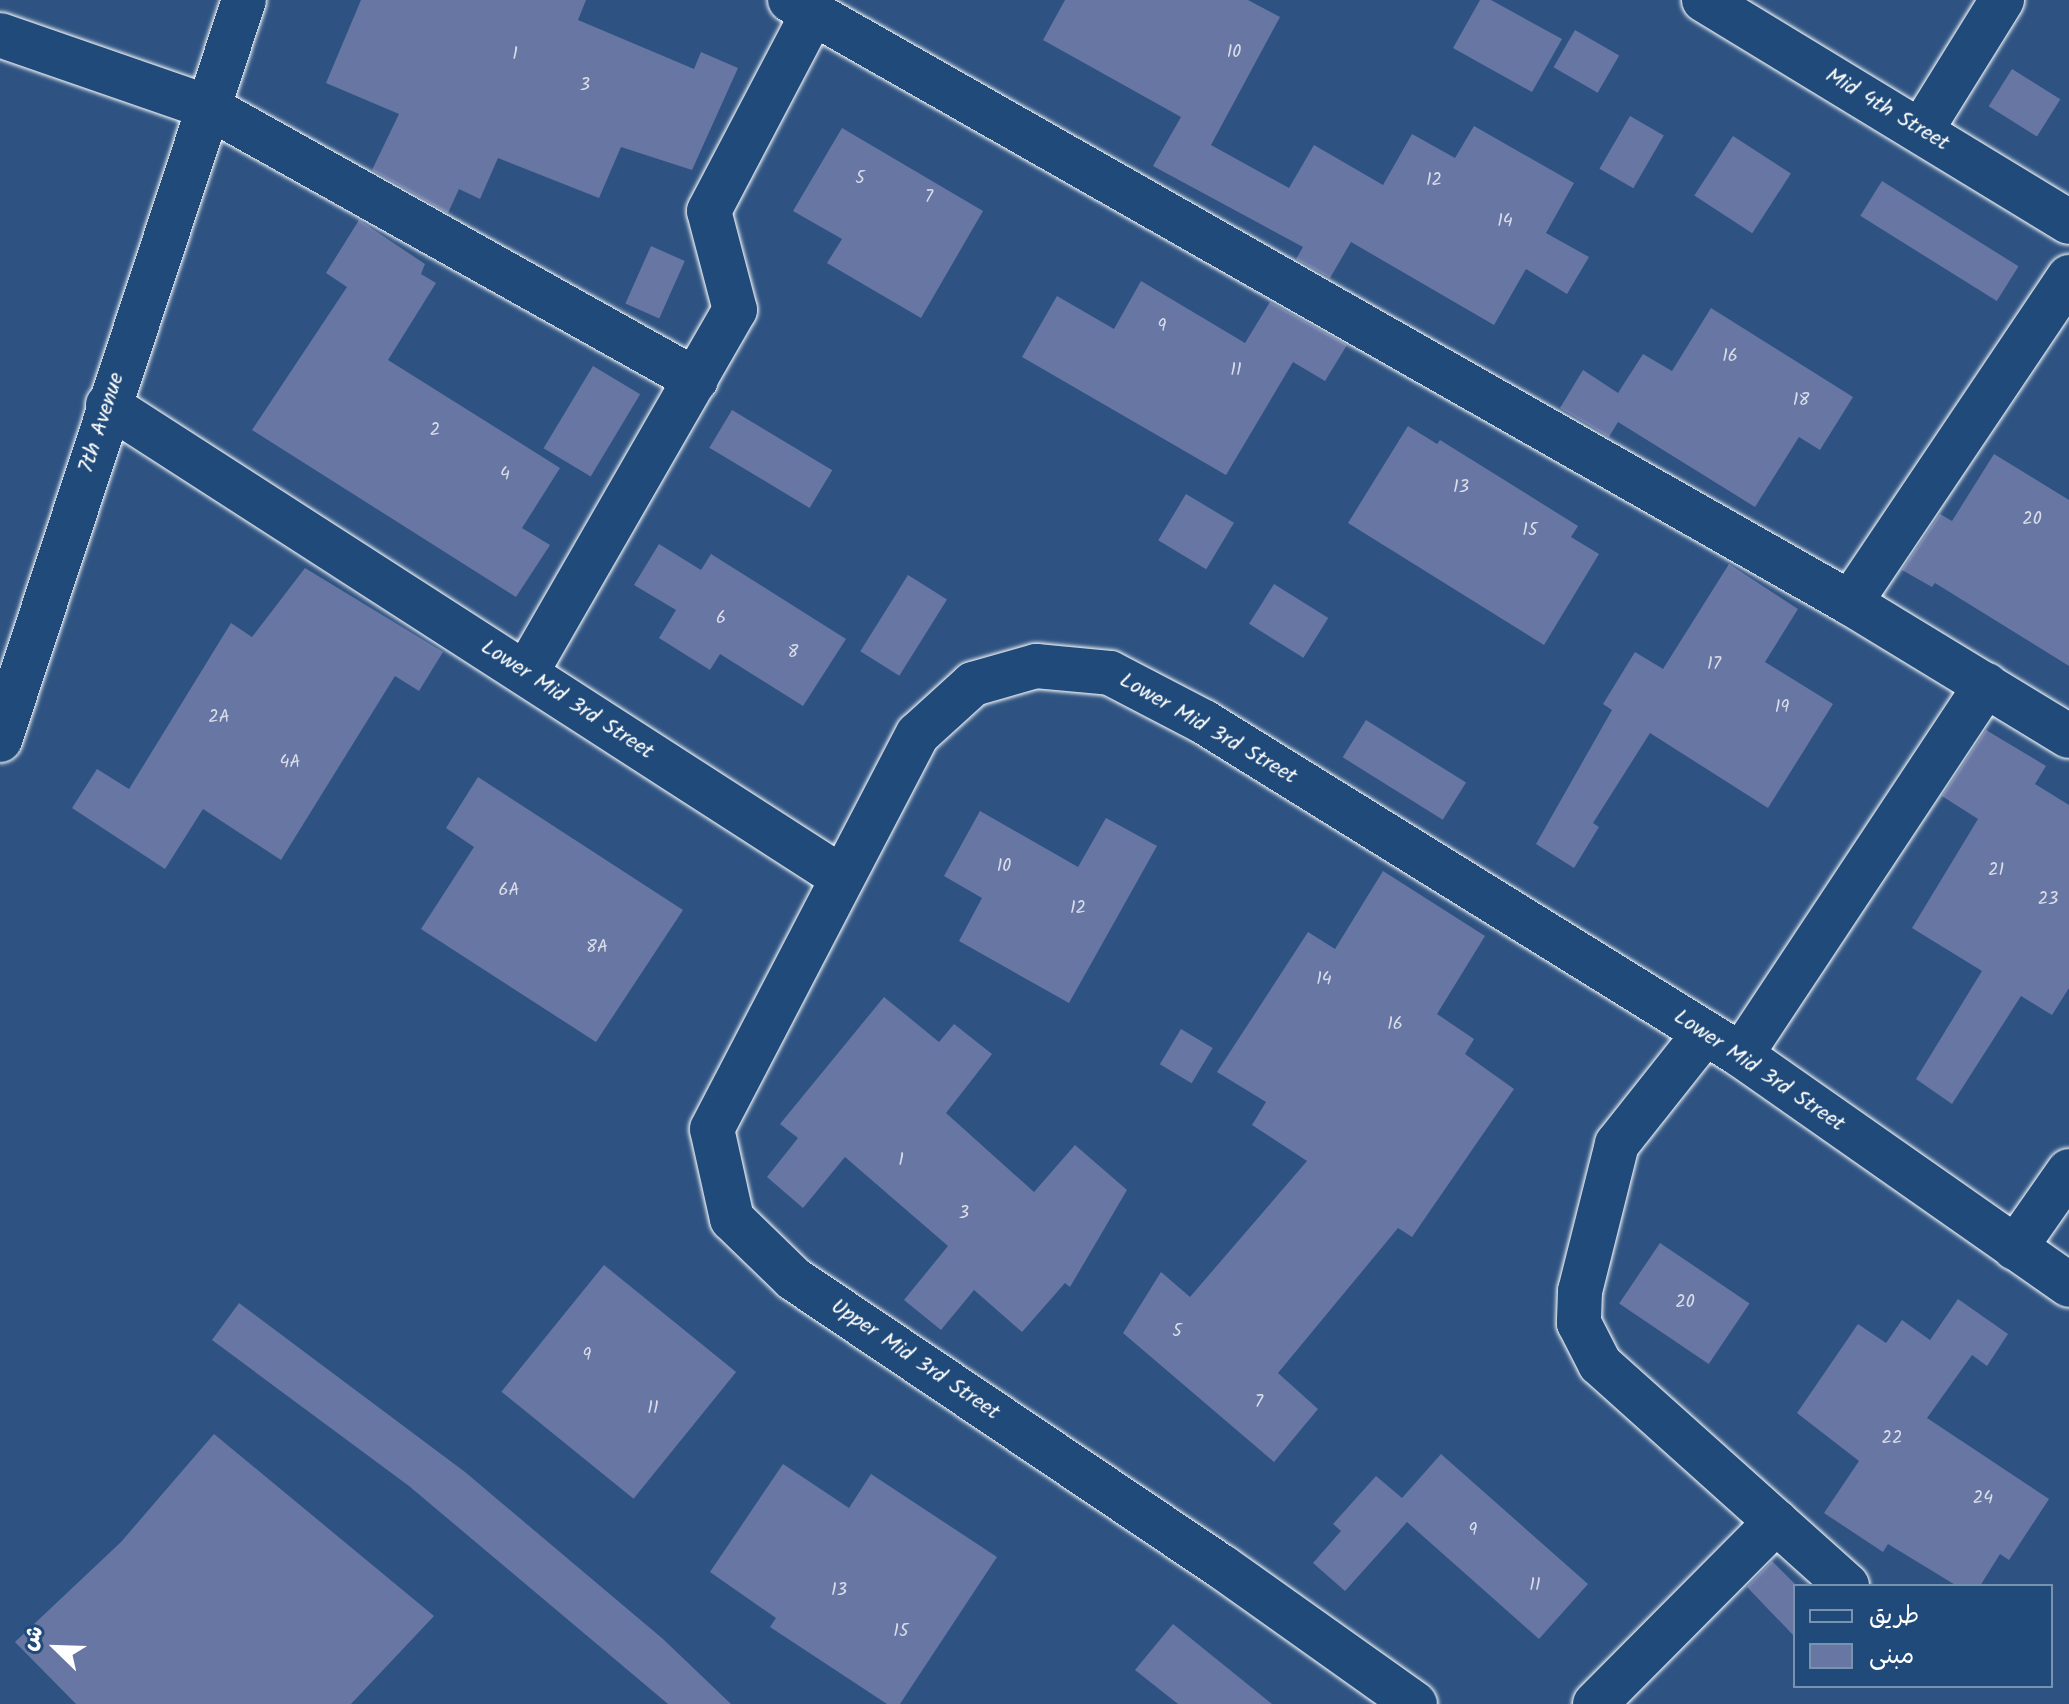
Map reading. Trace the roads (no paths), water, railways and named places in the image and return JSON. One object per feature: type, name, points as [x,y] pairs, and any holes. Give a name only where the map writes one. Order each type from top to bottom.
[{"type":"street","name":"7th Avenue","points":[[0,740],[244,0]]},
{"type":"street","name":"Mid 4th Street","points":[[1704,0],[1922,129],[2069,222]]},
{"type":"street","points":[[1922,129],[2002,0]]},
{"type":"street","points":[[526,673],[735,310],[709,211],[802,6],[1850,603],[2069,736]]},
{"type":"street","points":[[0,35],[208,107],[696,380]]},
{"type":"street","points":[[1850,603],[2069,277]]},
{"type":"street","name":"Lower Mid 3rd Street","points":[[108,405],[841,877],[918,734],[973,684],[1036,666],[1110,673],[1204,722],[1723,1044],[2069,1285]]},
{"type":"street","points":[[1845,1584],[1600,1364],[1579,1323],[1580,1291],[1617,1144],[1723,1044],[1986,685]]},
{"type":"street","name":"Upper Mid 3rd Street","points":[[841,877],[712,1129],[732,1219],[794,1279],[1222,1567],[1415,1704]]},
{"type":"street","points":[[2015,1248],[2069,1171]]},
{"type":"street","points":[[1595,1704],[1776,1522]]}]
